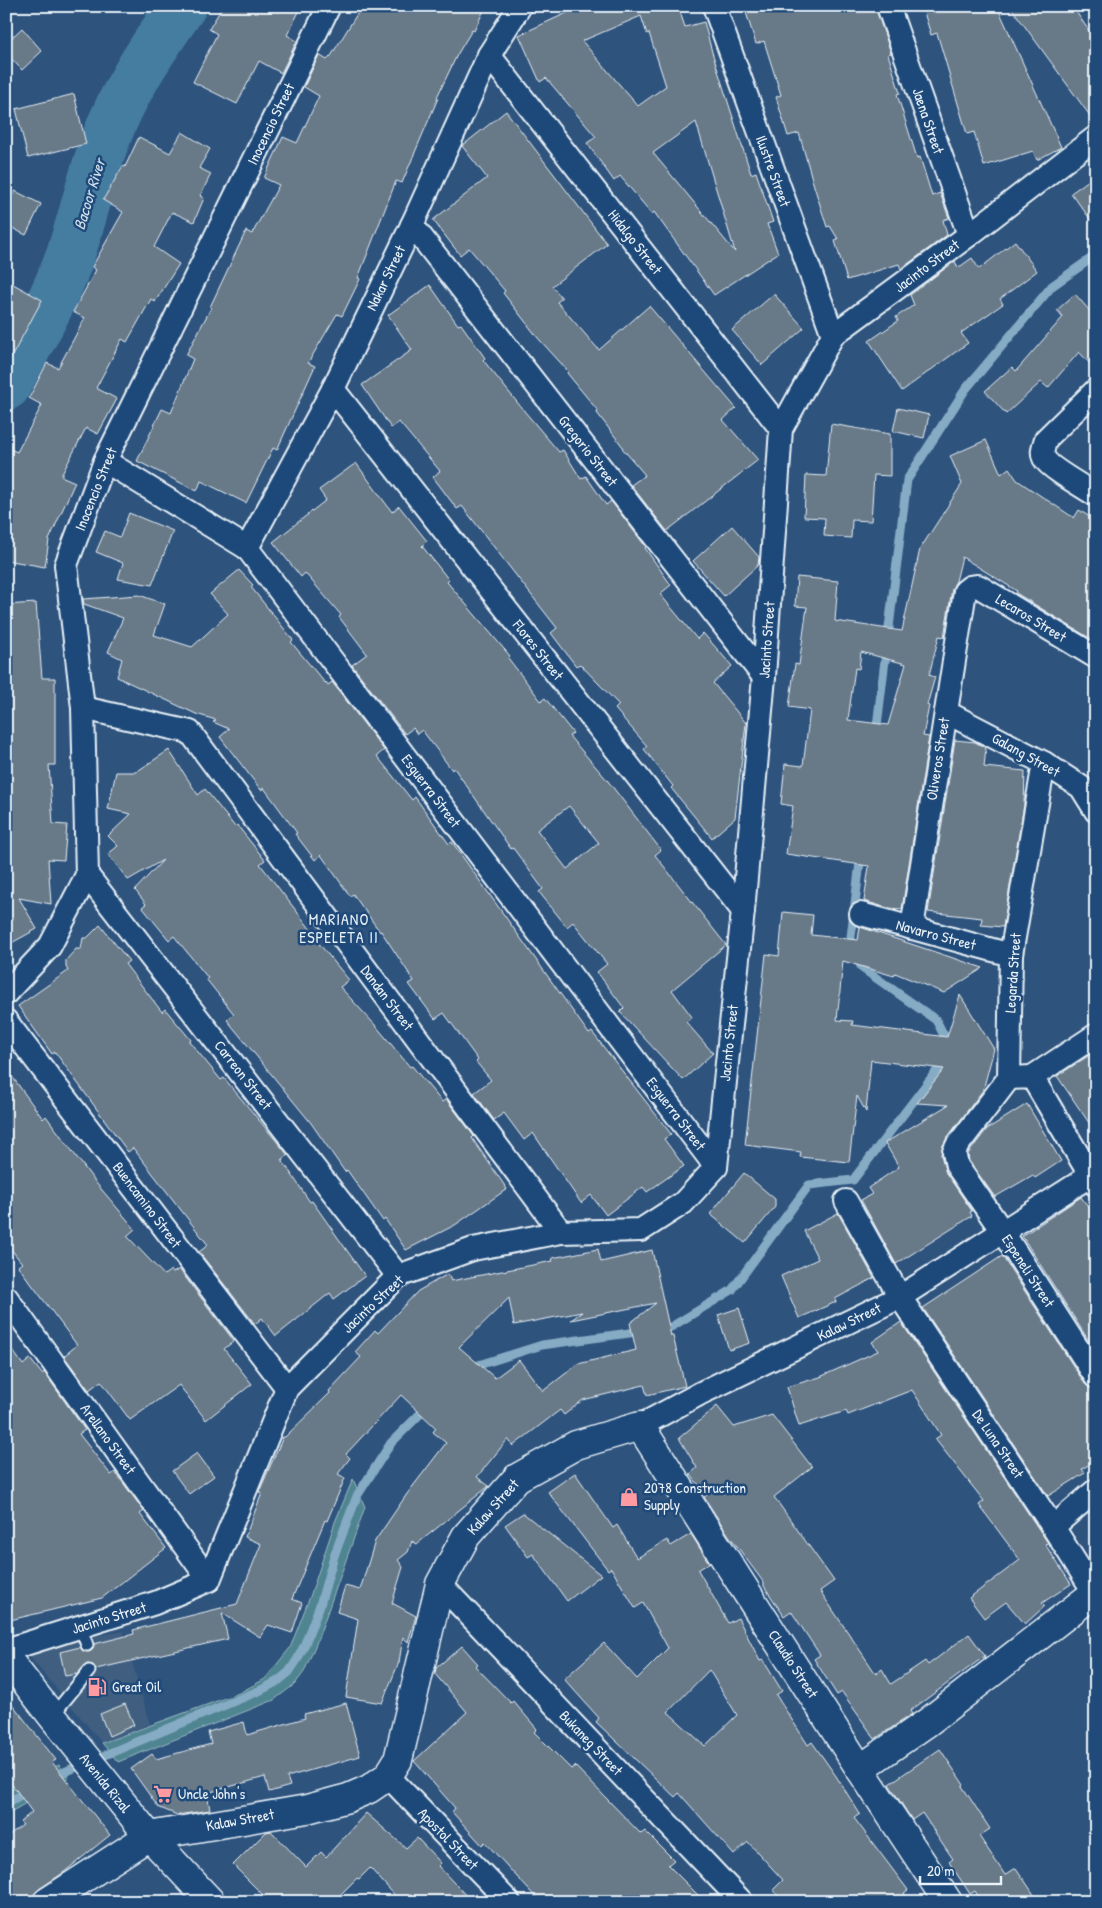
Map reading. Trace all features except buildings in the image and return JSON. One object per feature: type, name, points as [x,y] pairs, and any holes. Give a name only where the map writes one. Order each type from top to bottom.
[{"type":"main road","name":"Kalaw Street","points":[[47,1902],[148,1836],[307,1809],[362,1792],[388,1776],[398,1760],[440,1584],[466,1536],[517,1478],[576,1445],[640,1426]]},
{"type":"main road","name":"Claudio Street","points":[[640,1426],[860,1769],[948,1902]]},
{"type":"main road","points":[[860,1769],[928,1722],[1095,1593]]},
{"type":"main road","name":"Avenida Rizal","points":[[6,1657],[148,1836],[211,1902]]},
{"type":"street","name":"Inocencio Street","points":[[6,993],[50,946],[87,875],[83,708],[66,565],[105,461],[329,6]]},
{"type":"street","name":"Nakar Street","points":[[247,548],[333,389],[412,225],[489,56],[520,6]]},
{"type":"street","name":"Ilustre Street","points":[[714,6],[834,336]]},
{"type":"street","name":"Jaena Street","points":[[888,6],[969,235]]},
{"type":"street","name":"Hidalgo Street","points":[[489,56],[781,429]]},
{"type":"street","name":"Jacinto Street","points":[[6,1650],[84,1636],[209,1580],[287,1388],[398,1276],[473,1249],[561,1232],[641,1230],[683,1203],[716,1167],[743,911],[764,677],[781,429],[834,336],[1096,137]]},
{"type":"street","name":"Gregorio Street","points":[[412,225],[764,677]]},
{"type":"street","name":"Flores Street","points":[[333,389],[743,911]]},
{"type":"street","points":[[1096,390],[1046,439],[1043,449],[1044,458],[1050,465],[1096,495]]},
{"type":"street","name":"Esguerra Street","points":[[105,461],[247,548],[716,1167]]},
{"type":"street","name":"Lecaros Street","points":[[964,591],[970,587],[978,586],[1096,657]]},
{"type":"street","name":"Oliveros Street","points":[[912,928],[964,591]]},
{"type":"street","name":"Dandan Street","points":[[83,708],[190,732],[561,1232]]},
{"type":"street","name":"Galang Street","points":[[946,712],[1044,763],[1081,786],[1096,810]]},
{"type":"street","name":"Legarda Street","points":[[1009,1078],[1011,955],[1044,763]]},
{"type":"street","name":"Carreon Street","points":[[87,875],[398,1276]]},
{"type":"street","name":"Navarro Street","points":[[861,914],[1011,955]]},
{"type":"street","name":"Buencamino Street","points":[[6,1021],[287,1388]]},
{"type":"street","points":[[1009,1078],[1032,1077],[1096,1035]]},
{"type":"street","points":[[1032,1077],[1094,1178]]},
{"type":"street","name":"Espeneli Street","points":[[1009,1078],[957,1146],[954,1152],[957,1166],[1002,1231],[1096,1377]]},
{"type":"street","name":"Kalaw Street","points":[[640,1426],[900,1296],[1002,1231],[1094,1178]]},
{"type":"street","name":"De Luna Street","points":[[846,1202],[900,1296],[1095,1593]]},
{"type":"street","name":"Arellano Street","points":[[6,1297],[209,1580]]},
{"type":"street","points":[[1053,1527],[1096,1490]]},
{"type":"street","name":"Bukaneg Street","points":[[440,1584],[742,1902]]},
{"type":"street","name":"Apostol Street","points":[[388,1776],[508,1902]]},
{"type":"lane","points":[[52,1716],[90,1671]]},
{"type":"shaded area","name":"Great Oil","points":[[123,1631],[150,1724],[102,1743],[24,1650]]},
{"type":"green space","points":[[353,1479],[365,1507],[316,1644],[304,1672],[295,1684],[274,1700],[118,1762],[102,1743],[239,1693],[265,1679],[290,1648],[311,1594],[335,1522]]},
{"type":"green space","points":[[59,1765],[69,1777],[6,1815],[6,1791]]},
{"type":"waterway","name":"Bacoor River","points":[[6,386],[61,280],[100,156],[120,105],[139,71],[182,6]]},
{"type":"waterway","points":[[876,734],[907,480],[965,390],[1052,286],[1096,255]]},
{"type":"waterway","points":[[861,854],[850,945],[862,968],[936,1020],[950,1047]]},
{"type":"waterway","points":[[659,1329],[671,1327],[732,1290],[809,1185],[853,1180],[945,1060]]},
{"type":"waterway","points":[[469,1368],[542,1345],[644,1331]]},
{"type":"waterway","points":[[50,1778],[261,1690],[278,1681],[289,1672],[304,1646],[320,1605],[334,1556],[357,1496],[391,1443],[429,1405]]},
{"type":"waterway","points":[[6,1804],[30,1789]]},
{"type":"place","name":"2078 Construction Supply","points":[[629,1497]]},
{"type":"place","name":"Great Oil","points":[[97,1687]]},
{"type":"place","name":"Uncle John's","points":[[163,1794]]},
{"type":"district","name":"MARIANO ESPELETA II","points":[[339,928]]}]
